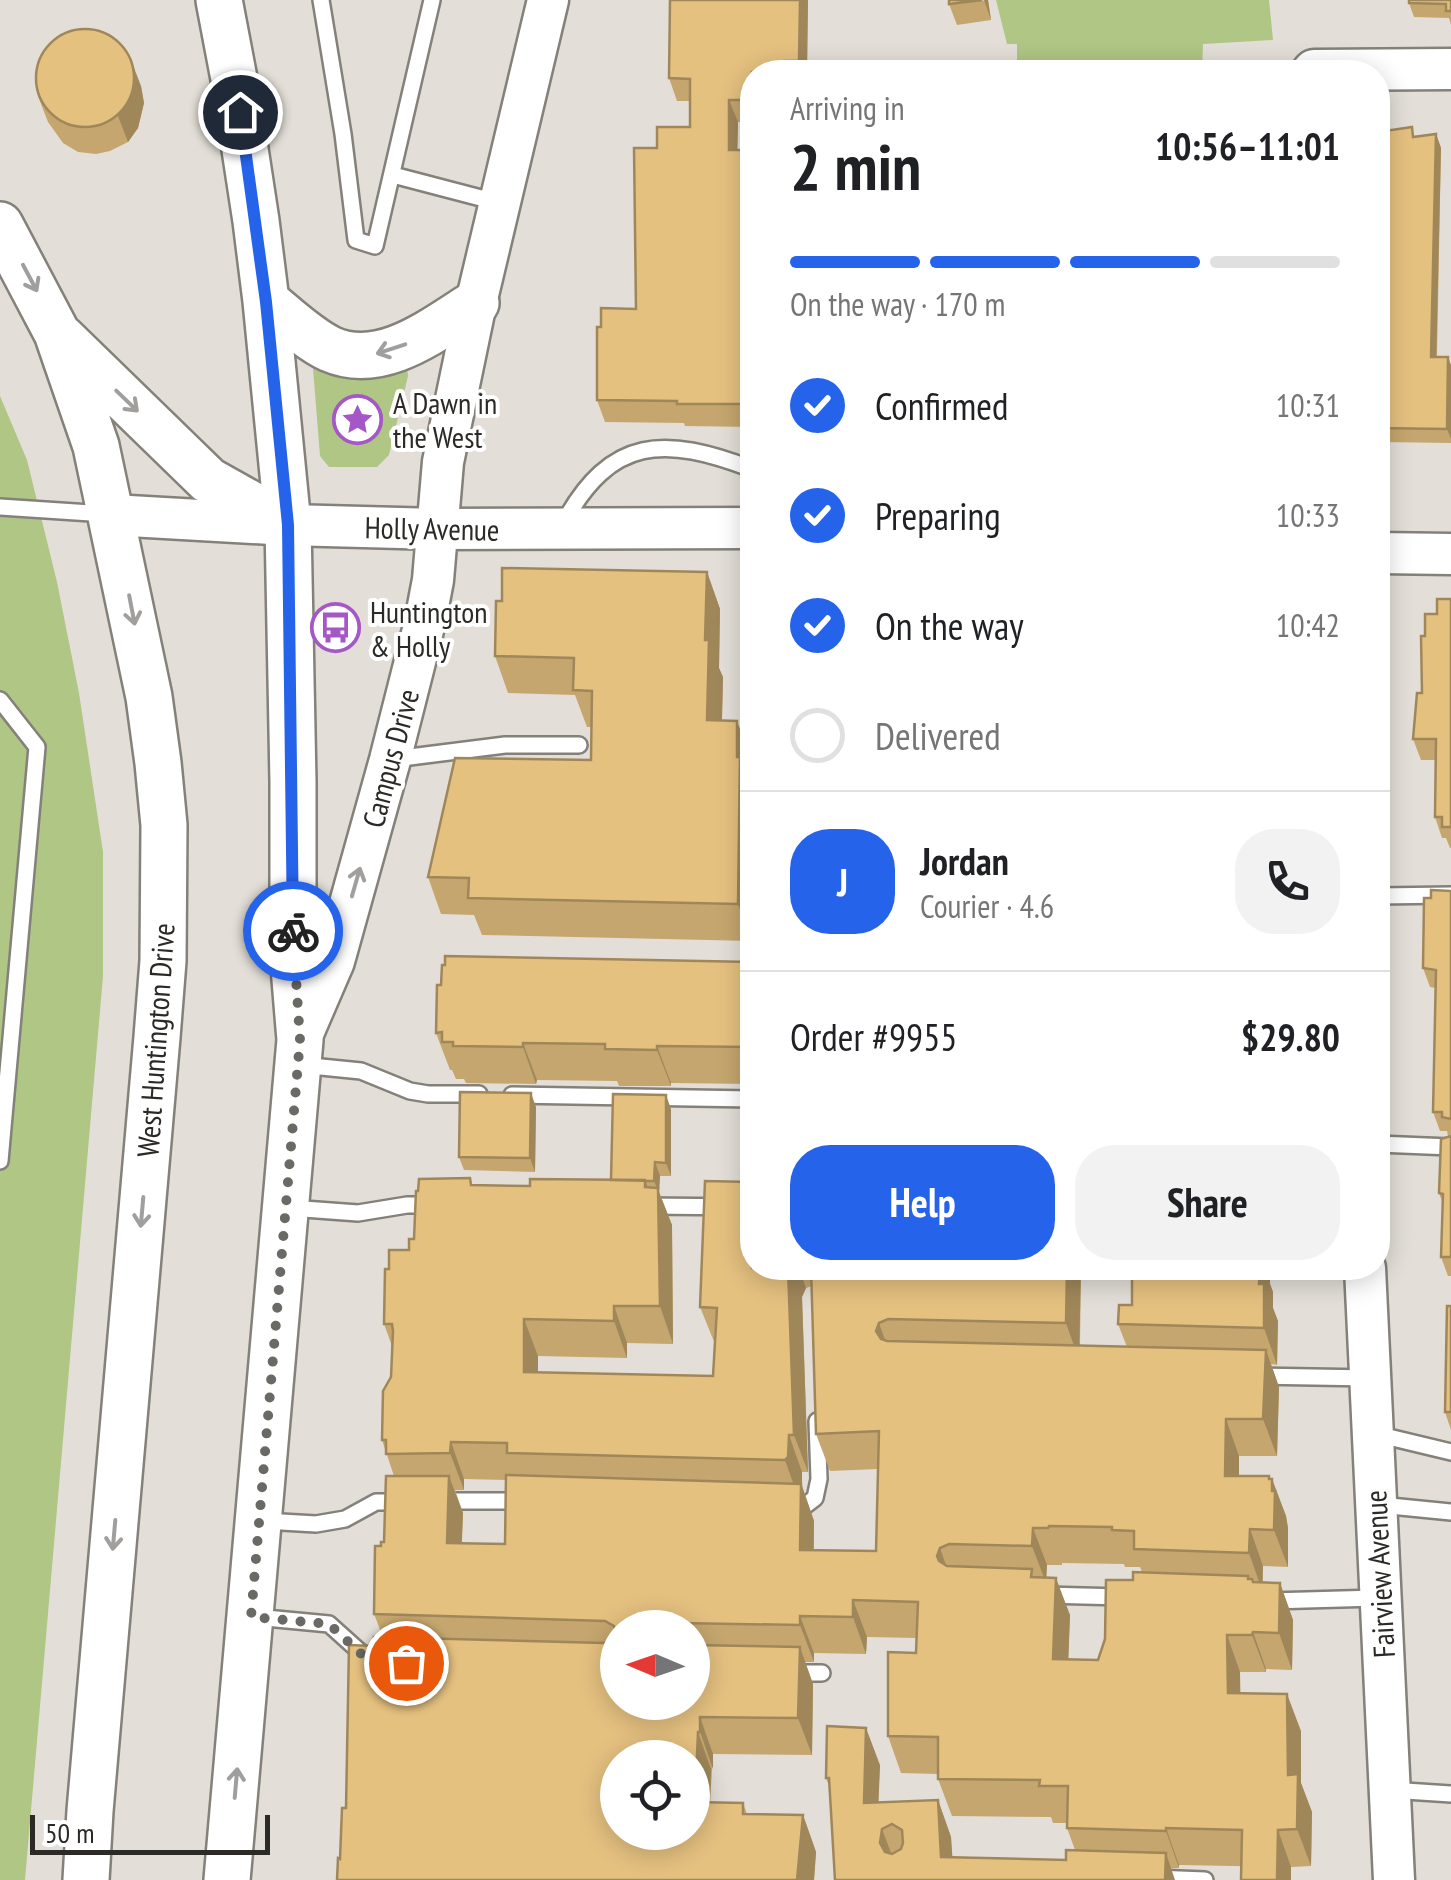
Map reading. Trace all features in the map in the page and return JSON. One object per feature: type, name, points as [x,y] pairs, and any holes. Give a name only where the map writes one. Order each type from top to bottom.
[{"type":"main road","points":[[219,0],[244,141],[266,302],[288,525],[293,956],[298,1052],[227,1880]]},
{"type":"main road","name":"West Huntington Drive","points":[[0,224],[57,333],[96,446],[146,678],[164,824],[158,1037],[86,1880]]},
{"type":"main road","points":[[266,302],[314,340],[332,350],[360,356],[408,344],[476,304]]},
{"type":"main road","points":[[57,333],[208,480],[288,525]]},
{"type":"street","name":"Campus Drive","points":[[298,1052],[334,961],[425,622],[433,580],[443,462],[548,0]]},
{"type":"street","points":[[1390,69],[1451,69]]},
{"type":"street","name":"Holly Avenue","points":[[112,515],[438,529],[740,528]]},
{"type":"street","points":[[1390,553],[1451,554]]},
{"type":"street","name":"Fairview Avenue","points":[[1365,1280],[1394,1880]]},
{"type":"lane","points":[[321,0],[356,240],[375,246],[432,0]]},
{"type":"lane","points":[[328,31],[334,0]]},
{"type":"lane","points":[[392,176],[501,203]]},
{"type":"lane","points":[[560,528],[578,496],[613,462],[639,450],[667,447],[740,465]]},
{"type":"lane","points":[[0,506],[112,515]]},
{"type":"lane","points":[[0,700],[37,747],[0,1161]]},
{"type":"lane","points":[[390,760],[505,745],[580,745]]},
{"type":"lane","points":[[1390,896],[1451,895]]},
{"type":"lane","points":[[298,1052],[428,1094],[740,1099]]},
{"type":"lane","points":[[1390,1144],[1451,1146]]},
{"type":"lane","points":[[286,1208],[358,1213],[444,1204]]},
{"type":"lane","points":[[636,1206],[740,1207]]},
{"type":"lane","points":[[1252,1375],[1370,1378]]},
{"type":"lane","points":[[764,1507],[802,1508],[815,1498],[820,1479],[817,1406]]},
{"type":"lane","points":[[1372,1433],[1451,1452]]},
{"type":"lane","points":[[260,1521],[316,1524],[345,1519],[376,1502],[536,1502]]},
{"type":"lane","points":[[1376,1505],[1451,1512]]},
{"type":"lane","points":[[1038,1595],[1133,1597]]},
{"type":"lane","points":[[1247,1600],[1381,1598]]},
{"type":"lane","points":[[251,1617],[329,1624],[370,1662],[388,1662]]},
{"type":"lane","points":[[766,1672],[822,1673]]},
{"type":"lane","points":[[1390,1790],[1451,1794]]},
{"type":"lane","points":[[1147,1878],[1205,1880]]},
{"type":"green space","points":[[996,0],[1269,0],[1273,40],[1203,44],[1202,60],[1017,60],[1017,44],[1007,44]]},
{"type":"green space","points":[[314,361],[407,366],[389,455],[377,467],[329,467],[320,456]]},
{"type":"green space","points":[[0,396],[27,460],[57,582],[79,693],[103,852],[103,976],[25,1880],[0,1880]]},
{"type":"building","points":[[670,0],[800,0],[799,60],[740,60],[740,100],[729,100],[729,150],[740,150],[740,404],[597,400],[597,327],[601,327],[601,308],[636,309],[634,148],[657,148],[657,127],[690,127],[690,79],[669,78]]},
{"type":"building","points":[[949,0],[982,0],[949,4]]},
{"type":"building","points":[[1409,0],[1451,0],[1451,11],[1446,11],[1446,4]]},
{"type":"building","points":[[85,29],[104,33],[120,43],[130,59],[134,78],[130,97],[120,113],[104,123],[85,127],[66,123],[50,113],[40,97],[36,78],[40,59],[50,43],[66,33]]},
{"type":"building","points":[[1412,127],[1413,137],[1436,134],[1431,357],[1448,357],[1447,429],[1390,428],[1390,130]]},
{"type":"building","points":[[502,568],[707,572],[707,720],[737,721],[738,904],[468,898],[469,878],[428,877],[455,758],[591,760],[592,691],[573,690],[574,658],[495,656],[496,601],[502,601]]},
{"type":"building","points":[[1437,599],[1451,599],[1451,827],[1442,827],[1442,817],[1435,817],[1436,739],[1413,739],[1417,693],[1422,693],[1421,636],[1425,636],[1425,614],[1437,614]]},
{"type":"building","points":[[1431,890],[1451,891],[1451,1119],[1442,1117],[1442,1112],[1433,1112],[1436,970],[1423,968],[1424,898],[1431,898]]},
{"type":"building","points":[[445,956],[740,962],[740,1047],[657,1046],[657,1050],[605,1049],[605,1044],[453,1046],[453,1042],[442,1042],[442,1032],[436,1033],[437,985],[441,985]]},
{"type":"building","points":[[460,1092],[531,1093],[530,1158],[459,1157]]},
{"type":"building","points":[[613,1094],[666,1095],[666,1163],[655,1162],[654,1181],[611,1180]]},
{"type":"building","points":[[1451,1136],[1451,1257],[1441,1257],[1441,1139]]},
{"type":"building","points":[[470,1178],[471,1185],[530,1186],[530,1179],[645,1180],[645,1187],[658,1188],[660,1306],[614,1306],[614,1321],[524,1319],[524,1372],[713,1376],[717,1308],[700,1307],[705,1181],[740,1182],[740,1280],[788,1280],[794,1435],[789,1435],[788,1457],[785,1460],[507,1453],[507,1443],[451,1442],[450,1453],[386,1454],[386,1440],[382,1440],[383,1391],[391,1377],[393,1331],[392,1324],[384,1324],[385,1269],[389,1269],[389,1250],[409,1250],[409,1239],[414,1239],[419,1179]]},
{"type":"building","points":[[811,1280],[1067,1280],[1066,1323],[888,1319],[879,1323],[876,1331],[887,1341],[1266,1350],[1263,1419],[1226,1419],[1225,1476],[1269,1476],[1275,1491],[1274,1530],[1250,1529],[1249,1553],[1134,1549],[1134,1531],[1049,1526],[1033,1528],[1032,1546],[949,1544],[940,1548],[937,1556],[947,1566],[1032,1569],[1031,1577],[1056,1578],[1053,1659],[1098,1660],[1105,1639],[1106,1580],[1133,1580],[1133,1572],[1248,1576],[1253,1582],[1280,1583],[1279,1633],[1227,1635],[1228,1693],[1287,1694],[1288,1775],[1298,1774],[1297,1829],[1278,1830],[1277,1880],[1241,1880],[1242,1830],[1067,1828],[1068,1786],[1039,1786],[1040,1780],[938,1779],[938,1737],[888,1736],[888,1652],[916,1653],[918,1602],[853,1600],[853,1617],[800,1616],[800,1625],[710,1624],[710,1610],[600,1610],[600,1621],[374,1614],[375,1546],[384,1542],[386,1476],[449,1476],[447,1543],[505,1544],[506,1475],[801,1484],[800,1550],[876,1551],[879,1431],[816,1434]]},
{"type":"building","points":[[1132,1280],[1259,1280],[1259,1284],[1264,1284],[1264,1328],[1118,1324],[1119,1305],[1132,1305]]},
{"type":"building","points":[[1447,1306],[1451,1306],[1451,1412],[1445,1412]]},
{"type":"building","points":[[374,1637],[600,1643],[600,1720],[700,1720],[700,1732],[698,1740],[600,1740],[600,1850],[710,1850],[710,1802],[743,1803],[743,1814],[803,1815],[797,1880],[337,1880],[342,1808],[346,1808],[349,1645],[374,1646]]},
{"type":"building","points":[[710,1645],[800,1647],[798,1718],[710,1717]]},
{"type":"building","points":[[827,1726],[866,1728],[864,1803],[938,1800],[941,1857],[1066,1860],[1066,1850],[1166,1853],[1165,1880],[835,1880],[826,1778]],"holes":[[[892,1824],[902,1830],[901,1849],[892,1854],[885,1852],[880,1843],[882,1829]]]},
{"type":"way so far","points":[[293,931],[300,1040],[251,1617],[329,1624],[370,1662],[406,1663]]},
{"type":"place","name":"A Dawn in the West","points":[[358,419]]},
{"type":"place","name":"Huntington & Holly","points":[[335,628]]},
{"type":"route","points":[[240,112],[266,302],[288,525],[293,931]]}]
